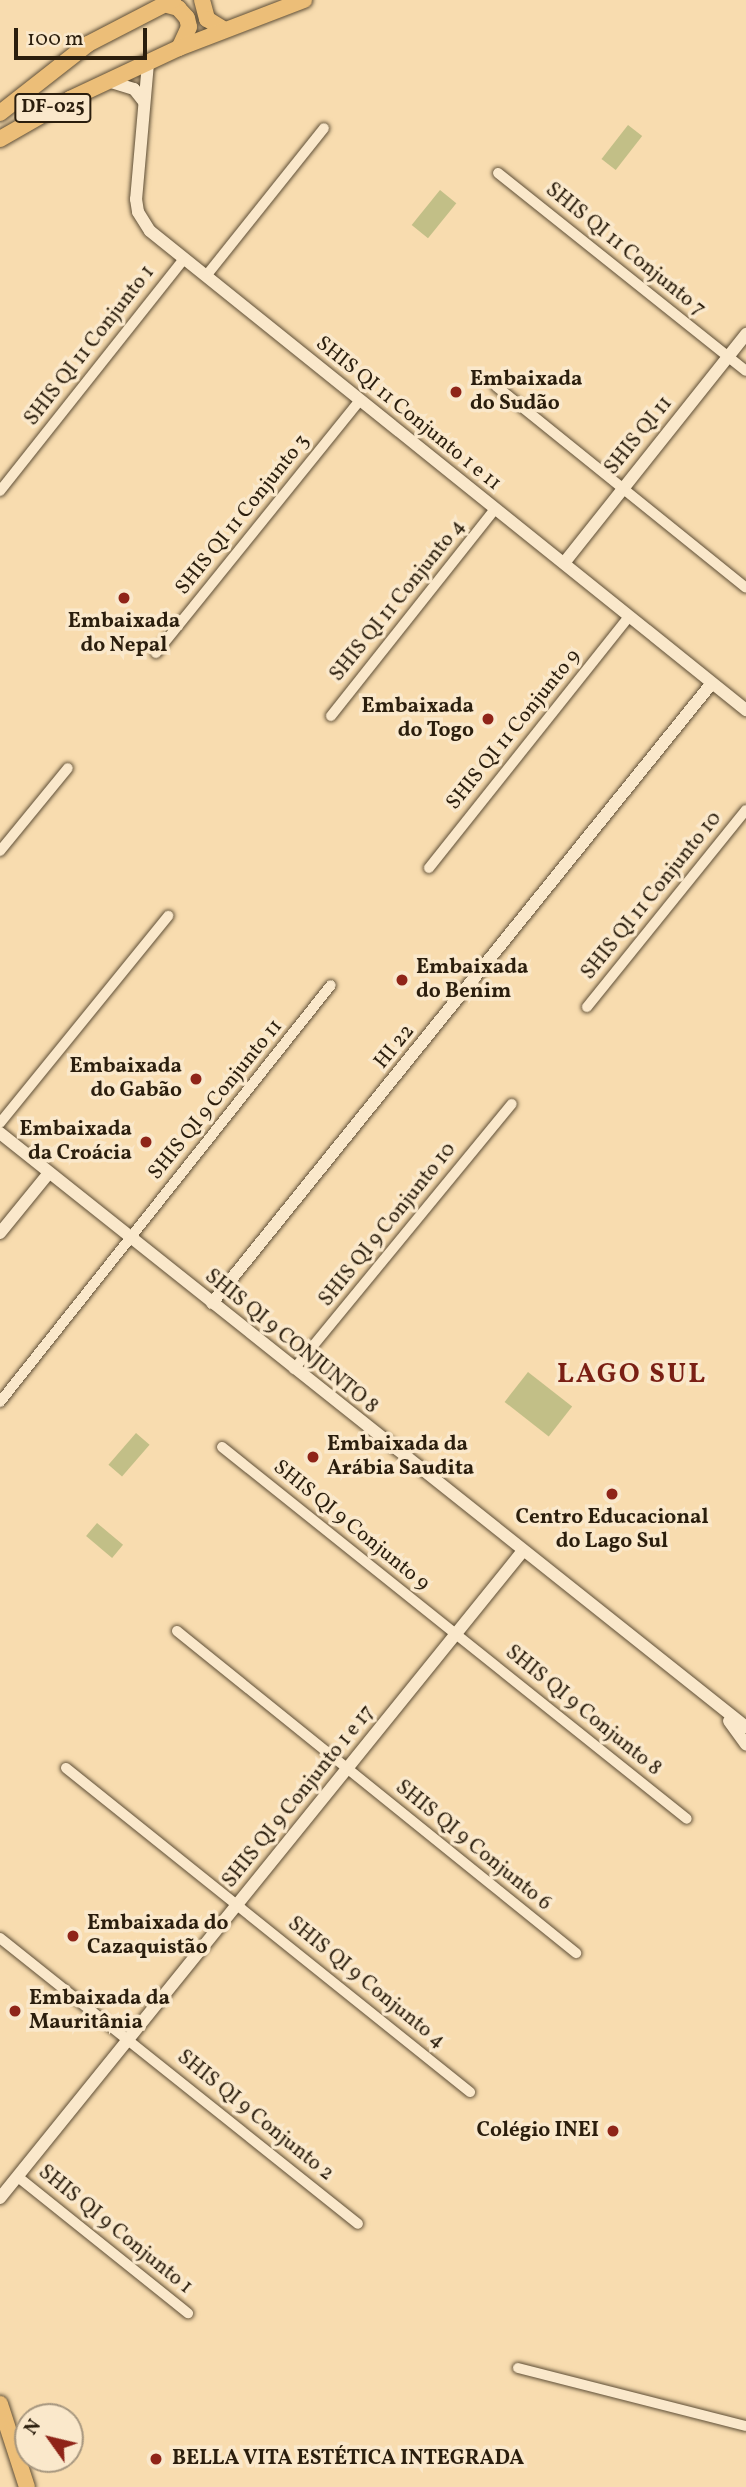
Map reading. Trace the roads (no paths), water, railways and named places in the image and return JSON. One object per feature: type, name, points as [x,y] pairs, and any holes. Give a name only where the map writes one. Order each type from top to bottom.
[{"type":"main road","points":[[202,0],[207,19],[223,29]]},
{"type":"main road","name":"DF-025","points":[[0,139],[108,81],[179,48],[304,0]]},
{"type":"main road","points":[[166,1],[178,8],[187,18],[188,27],[179,48]]},
{"type":"main road","name":"DF-025","points":[[0,113],[88,44],[166,1]]},
{"type":"main road","points":[[0,104],[40,79]]},
{"type":"main road","points":[[0,2404],[27,2487]]},
{"type":"street","name":"SHIS QI 11 Conjunto 1 e 11","points":[[148,63],[138,212],[150,231],[746,710]]},
{"type":"street","points":[[108,81],[128,86],[144,102]]},
{"type":"street","points":[[206,276],[324,128]]},
{"type":"street","name":"SHIS QI 11 Conjunto 7","points":[[498,173],[746,371]]},
{"type":"street","name":"SHIS QI 11 Conjunto 1","points":[[0,491],[184,259]]},
{"type":"street","name":"SHIS QI 11","points":[[564,564],[622,487],[746,334]]},
{"type":"street","points":[[496,386],[746,589]]},
{"type":"street","name":"SHIS QI 11 Conjunto 3","points":[[156,653],[360,400]]},
{"type":"street","name":"SHIS QI 11 Conjunto 4","points":[[331,716],[495,509]]},
{"type":"street","name":"SHIS QI 11 Conjunto 9","points":[[429,868],[629,617]]},
{"type":"street","name":"HI 22","points":[[212,1303],[712,683]]},
{"type":"street","points":[[0,851],[68,768]]},
{"type":"street","name":"SHIS QI 11 Conjunto 10","points":[[587,1007],[746,810]]},
{"type":"street","points":[[0,1123],[168,916]]},
{"type":"street","name":"SHIS QI 9 Conjunto 11","points":[[0,1402],[331,985]]},
{"type":"street","name":"SHIS QI 9 Conjunto 10","points":[[294,1369],[512,1104]]},
{"type":"street","name":"SHIS QI 9 CONJUNTO 8","points":[[0,1133],[722,1712]]},
{"type":"street","points":[[0,1233],[49,1173]]},
{"type":"street","name":"SHIS QI 9 Conjunto 9","points":[[222,1447],[456,1634]]},
{"type":"street","name":"SHIS QI 9 Conjunto 1 e 17","points":[[0,2198],[522,1552]]},
{"type":"street","name":"SHIS QI 9 Conjunto 6","points":[[177,1631],[576,1953]]},
{"type":"street","name":"SHIS QI 9 Conjunto 8","points":[[456,1634],[687,1819]]},
{"type":"street","points":[[722,1712],[746,1727]]},
{"type":"street","points":[[722,1712],[746,1744]]},
{"type":"street","name":"SHIS QI 9 Conjunto 4","points":[[66,1768],[470,2092]]},
{"type":"street","name":"SHIS QI 9 Conjunto 2","points":[[0,1938],[358,2224]]},
{"type":"street","name":"SHIS QI 9 Conjunto 1","points":[[18,2177],[188,2313]]},
{"type":"street","points":[[518,2368],[746,2426]]},
{"type":"place","name":"Embaixada do Sudão","points":[[456,392]]},
{"type":"place","name":"Embaixada do Nepal","points":[[124,598]]},
{"type":"place","name":"Embaixada do Togo","points":[[488,719]]},
{"type":"place","name":"Embaixada do Benim","points":[[402,980]]},
{"type":"place","name":"Embaixada do Gabão","points":[[196,1079]]},
{"type":"place","name":"Embaixada da Croácia","points":[[146,1142]]},
{"type":"place","name":"Embaixada da Arábia Saudita","points":[[313,1457]]},
{"type":"place","name":"Centro Educacional do Lago Sul","points":[[612,1494]]},
{"type":"place","name":"Embaixada do Cazaquistão","points":[[73,1936]]},
{"type":"place","name":"Embaixada da Mauritânia","points":[[15,2011]]},
{"type":"place","name":"Colégio INEI","points":[[613,2131]]},
{"type":"place","name":"BELLA VITA ESTÉTICA INTEGRADA","points":[[156,2459]]},
{"type":"district","name":"LAGO SUL","points":[[632,1375]]}]
